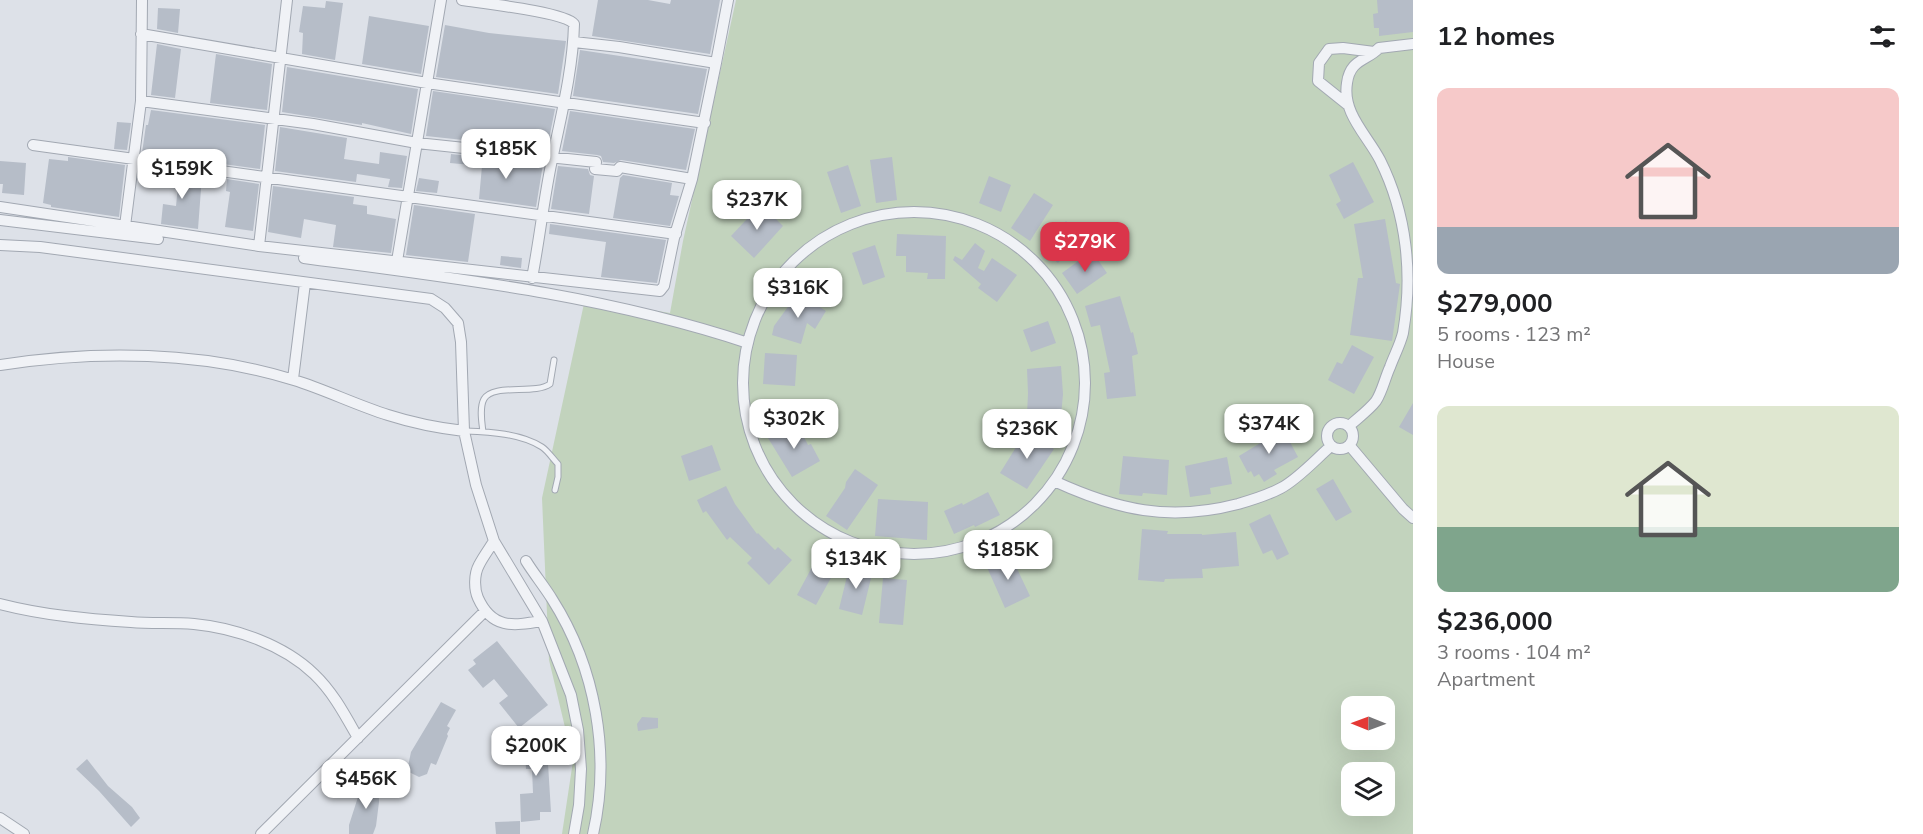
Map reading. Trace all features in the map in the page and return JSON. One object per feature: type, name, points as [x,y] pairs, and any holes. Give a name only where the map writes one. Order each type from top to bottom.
[{"type":"street","points":[[125,226],[136,124],[141,101],[142,0]]},
{"type":"street","points":[[259,246],[287,0]]},
{"type":"street","points":[[397,261],[441,0]]},
{"type":"street","points":[[462,0],[550,14],[568,19],[574,24],[564,103],[552,158],[532,278]]},
{"type":"street","points":[[0,207],[259,246],[660,291],[664,285],[692,179],[728,0]]},
{"type":"street","points":[[141,34],[427,84],[705,123]]},
{"type":"street","points":[[573,42],[716,63]]},
{"type":"street","points":[[1349,426],[1376,400],[1402,336],[1410,292],[1406,232],[1380,160],[1356,123],[1348,105],[1347,82],[1357,61],[1379,48],[1413,44]]},
{"type":"street","points":[[1348,105],[1318,81],[1319,63],[1329,49],[1343,48],[1375,52]]},
{"type":"street","points":[[141,101],[210,112],[274,118],[417,143],[596,162],[595,169],[617,171],[620,167],[692,179]]},
{"type":"street","points":[[33,145],[676,234]]},
{"type":"street","points":[[921,212],[947,215],[972,222],[1018,247],[1054,284],[1077,331],[1083,357],[1085,383],[1083,409],[1077,435],[1071,451],[1043,496],[1015,522],[999,532],[964,548],[927,555],[908,555],[871,549],[836,536],[819,526],[790,502],[778,487],[752,437],[744,400],[743,381],[748,343],[756,318],[768,294],[783,273],[801,254],[830,234],[870,218],[895,213],[921,212]]},
{"type":"street","points":[[0,220],[133,235],[543,292],[660,317],[748,343]]},
{"type":"street","points":[[0,245],[40,247],[431,299],[445,308],[458,323],[461,342],[464,431],[476,485],[494,541],[542,621],[571,695],[578,730],[581,769],[579,805],[574,834]]},
{"type":"street","points":[[293,380],[305,283]]},
{"type":"street","points":[[0,365],[54,358],[130,356],[213,361],[293,380],[387,415],[431,427],[464,431]]},
{"type":"street","points":[[1340,423],[1349,426],[1354,436],[1350,446],[1341,450],[1331,446],[1326,437],[1330,427],[1340,423]]},
{"type":"street","points":[[1054,481],[1084,495],[1118,505],[1153,511],[1193,512],[1251,500],[1282,488],[1331,446]]},
{"type":"street","points":[[1350,446],[1413,518]]},
{"type":"street","points":[[494,541],[477,567],[475,591],[484,612],[500,622],[518,625],[542,621]]},
{"type":"street","points":[[526,561],[553,600],[571,634],[585,671],[597,715],[602,754],[600,805],[593,834]]},
{"type":"street","points":[[0,604],[36,614],[132,622],[195,624],[239,633],[281,651],[314,674],[338,702],[358,738]]},
{"type":"street","points":[[261,834],[484,612]]},
{"type":"street","points":[[0,818],[24,834]]},
{"type":"lane","points":[[483,432],[483,400],[488,395],[501,391],[544,389],[550,384],[554,360]]},
{"type":"lane","points":[[464,431],[523,439],[543,448],[558,464],[555,490]]},
{"type":"green space","points":[[736,0],[1413,0],[1413,834],[562,834],[573,761],[549,660],[542,498],[585,299],[670,313],[683,241]]},
{"type":"building","points":[[598,0],[648,0],[670,4],[671,0],[720,0],[710,54],[592,36]]},
{"type":"building","points":[[1377,0],[1413,0],[1413,32],[1379,36],[1379,28],[1374,28],[1373,14],[1378,13]]},
{"type":"building","points":[[326,1],[343,3],[335,60],[302,54],[303,33],[299,32],[303,6],[325,8]]},
{"type":"building","points":[[158,8],[180,9],[178,33],[157,29]]},
{"type":"building","points":[[369,16],[429,26],[421,74],[362,64]]},
{"type":"building","points":[[445,25],[489,33],[566,41],[558,94],[436,77]]},
{"type":"building","points":[[157,44],[181,49],[175,98],[151,95]]},
{"type":"building","points":[[580,50],[707,69],[698,114],[573,96]]},
{"type":"building","points":[[216,54],[272,64],[267,110],[210,103]]},
{"type":"building","points":[[287,67],[418,89],[411,134],[362,123],[362,125],[282,112]]},
{"type":"building","points":[[433,91],[555,109],[547,149],[426,136]]},
{"type":"building","points":[[151,110],[265,125],[260,169],[142,153],[146,125],[148,125]]},
{"type":"building","points":[[570,111],[695,129],[686,170],[621,160],[614,163],[603,162],[601,156],[562,151]]},
{"type":"building","points":[[117,122],[131,123],[127,150],[114,149]]},
{"type":"building","points":[[280,127],[347,138],[344,159],[379,164],[380,152],[407,156],[402,188],[388,187],[390,179],[357,174],[356,182],[275,171]]},
{"type":"building","points":[[451,154],[543,164],[536,207],[479,199],[482,166],[450,163]]},
{"type":"building","points":[[68,157],[125,165],[119,217],[51,207],[43,203],[49,159],[68,161]]},
{"type":"building","points":[[892,157],[897,200],[876,203],[870,160]]},
{"type":"building","points":[[0,161],[26,163],[24,195],[2,193]]},
{"type":"building","points":[[1353,162],[1374,202],[1344,219],[1336,204],[1341,201],[1329,175]]},
{"type":"building","points":[[848,165],[861,206],[841,213],[827,172]]},
{"type":"building","points":[[558,166],[588,169],[590,175],[594,176],[589,214],[551,209]]},
{"type":"building","points":[[159,170],[202,176],[198,229],[161,224],[163,204],[176,206],[178,186],[158,184]]},
{"type":"building","points":[[623,175],[672,183],[670,195],[679,196],[670,226],[613,218],[620,178]]},
{"type":"building","points":[[989,176],[1011,185],[1001,212],[979,203]]},
{"type":"building","points":[[419,178],[439,181],[437,193],[416,191]]},
{"type":"building","points":[[227,179],[259,184],[253,231],[225,227],[230,192],[226,191]]},
{"type":"building","points":[[273,186],[354,197],[353,204],[367,206],[367,214],[396,219],[391,253],[333,247],[336,225],[304,219],[301,238],[268,232]]},
{"type":"building","points":[[1034,193],[1053,205],[1030,241],[1011,228]]},
{"type":"building","points":[[761,204],[783,226],[754,258],[731,236]]},
{"type":"building","points":[[414,205],[475,214],[468,262],[406,255]]},
{"type":"building","points":[[1385,219],[1396,283],[1400,284],[1392,341],[1350,335],[1358,278],[1363,278],[1354,224]]},
{"type":"building","points":[[1066,221],[1082,235],[1058,263],[1041,249]]},
{"type":"building","points":[[550,224],[666,240],[657,283],[601,277],[606,242],[549,234]]},
{"type":"building","points":[[897,234],[946,236],[945,279],[927,279],[928,273],[906,272],[906,256],[896,256]]},
{"type":"building","points":[[975,243],[985,251],[978,268],[984,271],[992,258],[1017,275],[997,302],[978,288],[981,284],[953,260],[955,256],[962,260]]},
{"type":"building","points":[[875,245],[885,277],[863,285],[852,253]]},
{"type":"building","points":[[1092,251],[1107,273],[1077,294],[1062,273]]},
{"type":"building","points":[[501,256],[522,258],[521,268],[500,265]]},
{"type":"building","points":[[798,293],[826,311],[815,329],[807,323],[801,344],[772,335],[774,326]]},
{"type":"building","points":[[1120,296],[1138,354],[1132,356],[1136,396],[1107,399],[1104,373],[1110,372],[1100,325],[1091,327],[1085,306]]},
{"type":"building","points":[[1048,321],[1056,343],[1031,352],[1023,330]]},
{"type":"building","points":[[1352,345],[1374,357],[1354,394],[1328,380],[1337,362],[1342,364]]},
{"type":"building","points":[[765,353],[797,355],[795,386],[763,384]]},
{"type":"building","points":[[1061,366],[1063,394],[1061,416],[1027,415],[1027,369]]},
{"type":"building","points":[[1413,403],[1413,435],[1399,427]]},
{"type":"building","points":[[797,423],[808,445],[811,444],[820,461],[792,477],[768,438]]},
{"type":"building","points":[[1282,427],[1298,457],[1274,470],[1277,474],[1264,482],[1259,474],[1254,477],[1251,471],[1248,473],[1239,456]]},
{"type":"building","points":[[1026,431],[1054,449],[1027,489],[1000,473]]},
{"type":"building","points":[[712,445],[721,470],[689,481],[681,456]]},
{"type":"building","points":[[1123,456],[1169,460],[1167,495],[1119,494]]},
{"type":"building","points":[[1227,457],[1232,484],[1210,488],[1211,494],[1190,497],[1185,466]]},
{"type":"building","points":[[855,469],[878,485],[847,530],[826,516]]},
{"type":"building","points":[[1333,479],[1352,512],[1336,521],[1316,489]]},
{"type":"building","points":[[726,486],[735,504],[757,534],[775,550],[778,547],[792,560],[769,585],[747,563],[752,558],[730,537],[727,540],[706,511],[703,513],[697,500]]},
{"type":"building","points":[[988,492],[1000,515],[954,534],[944,511],[962,503],[963,505]]},
{"type":"building","points":[[878,499],[928,502],[927,540],[875,536]]},
{"type":"building","points":[[1270,514],[1289,554],[1277,560],[1272,550],[1263,554],[1249,524]]},
{"type":"building","points":[[1142,529],[1168,531],[1167,534],[1202,535],[1236,532],[1239,566],[1202,569],[1203,578],[1165,579],[1164,582],[1138,580]]},
{"type":"building","points":[[819,554],[838,565],[816,605],[797,595]]},
{"type":"building","points":[[1010,554],[1030,596],[1005,608],[986,565]]},
{"type":"building","points":[[850,564],[873,570],[862,615],[839,609]]},
{"type":"building","points":[[883,578],[907,580],[903,625],[879,623]]},
{"type":"building","points":[[497,641],[548,705],[519,728],[499,703],[508,696],[494,679],[483,688],[468,670],[476,664],[473,660]]},
{"type":"building","points":[[441,702],[456,710],[447,726],[450,728],[448,736],[436,765],[431,763],[427,774],[419,777],[407,771],[411,752]]},
{"type":"building","points":[[642,717],[658,718],[658,728],[638,731],[637,724]]},
{"type":"building","points":[[546,731],[551,812],[540,812],[540,820],[521,822],[520,794],[533,793],[532,769],[526,769],[524,732]]},
{"type":"building","points":[[87,759],[108,786],[132,807],[140,818],[131,827],[76,769]]},
{"type":"building","points":[[367,776],[378,779],[379,802],[376,826],[373,834],[349,834],[349,825],[358,797],[362,797]]},
{"type":"building","points":[[520,821],[520,834],[496,834],[495,822]]}]
